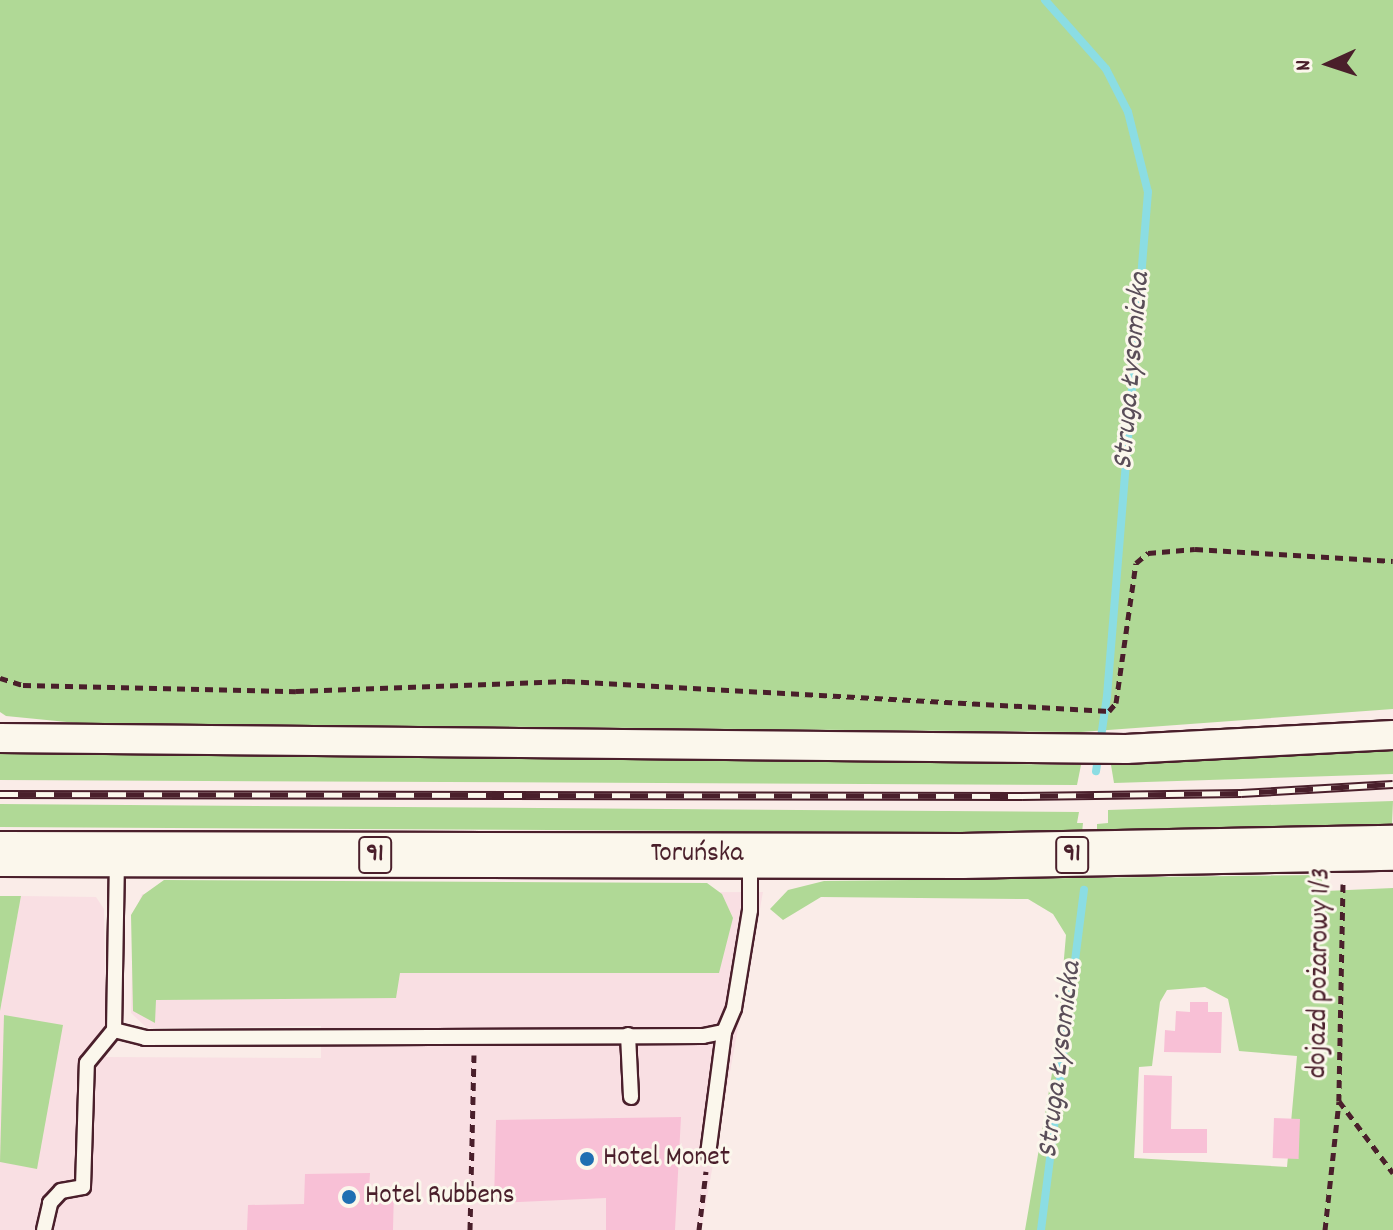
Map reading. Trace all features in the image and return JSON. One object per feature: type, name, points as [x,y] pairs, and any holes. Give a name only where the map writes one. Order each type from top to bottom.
[{"type":"main road","name":"Toruńska","points":[[0,854],[750,855],[1343,851],[1393,848]]},
{"type":"street","points":[[0,738],[1118,749],[1393,735]]},
{"type":"lane","points":[[44,1230],[50,1203],[61,1191],[83,1187],[87,1063],[114,1030],[117,854]]},
{"type":"lane","points":[[708,1154],[724,1032],[734,1008],[750,910],[750,855]]},
{"type":"lane","points":[[114,1030],[145,1038],[724,1032]]},
{"type":"lane","points":[[628,1035],[631,1097]]},
{"type":"path","points":[[0,678],[23,685],[296,691],[567,681],[1109,711],[1116,703],[1136,563],[1148,553],[1195,549],[1393,561]]},
{"type":"path","name":"dojazd pożarowy 1/3","points":[[1343,851],[1339,1101],[1393,1173]]},
{"type":"path","points":[[470,1230],[475,1035]]},
{"type":"path","points":[[1325,1230],[1339,1101]]},
{"type":"path","points":[[699,1230],[708,1154]]},
{"type":"shaded area","points":[[763,892],[701,1230],[0,1230],[0,1011],[21,896],[96,897],[104,909],[106,1057],[321,1058],[321,1026],[147,1028],[131,1013],[133,917],[142,894]]},
{"type":"green space","points":[[0,0],[1393,0],[1393,709],[1081,732],[77,723],[6,716],[0,712]]},
{"type":"green space","points":[[1393,744],[1393,774],[1114,783],[1111,765]]},
{"type":"green space","points":[[0,747],[1081,765],[1077,785],[0,780]]},
{"type":"green space","points":[[1393,801],[1392,824],[1097,832],[1097,824],[1108,823],[1108,810]]},
{"type":"green space","points":[[0,804],[1079,812],[1077,823],[1083,823],[1082,833],[0,827]]},
{"type":"green space","points":[[1320,875],[1326,891],[1393,888],[1393,1230],[1025,1230],[1056,1050],[1066,935],[1053,914],[1028,899],[821,897],[783,920],[770,909],[788,890],[824,881]],"holes":[[[1205,987],[1228,999],[1239,1051],[1297,1056],[1287,1167],[1134,1158],[1139,1067],[1152,1066],[1160,1002],[1167,990]]]},
{"type":"green space","points":[[164,880],[707,883],[722,894],[733,918],[719,973],[400,973],[396,998],[156,1000],[155,1023],[133,1011],[131,915],[143,895]]},
{"type":"green space","points":[[0,896],[21,896],[0,1011]]},
{"type":"green space","points":[[4,1015],[63,1025],[37,1169],[0,1162]]},
{"type":"building","points":[[1190,1002],[1208,1002],[1208,1012],[1222,1012],[1221,1053],[1164,1052],[1165,1030],[1175,1031],[1176,1011],[1190,1012]]},
{"type":"building","points":[[1144,1075],[1172,1076],[1171,1129],[1207,1129],[1207,1153],[1143,1153]]},
{"type":"building","name":"Hotel Monet","points":[[681,1117],[675,1230],[606,1230],[606,1198],[494,1203],[496,1120]]},
{"type":"building","points":[[1274,1118],[1300,1119],[1299,1159],[1273,1158]]},
{"type":"building","name":"Hotel Rubbens","points":[[370,1173],[369,1190],[394,1189],[393,1230],[247,1230],[248,1205],[304,1204],[305,1174]]},
{"type":"waterway","name":"Struga Łysomicka","points":[[1045,0],[1106,69],[1128,112],[1148,192],[1107,696],[1096,771]]},
{"type":"waterway","name":"Struga Łysomicka","points":[[1041,1230],[1084,890]]},
{"type":"railway","points":[[0,794],[1022,796],[1241,793],[1393,784]]},
{"type":"place","name":"Hotel Monet","points":[[587,1159]]},
{"type":"place","name":"Hotel Rubbens","points":[[349,1197]]}]
